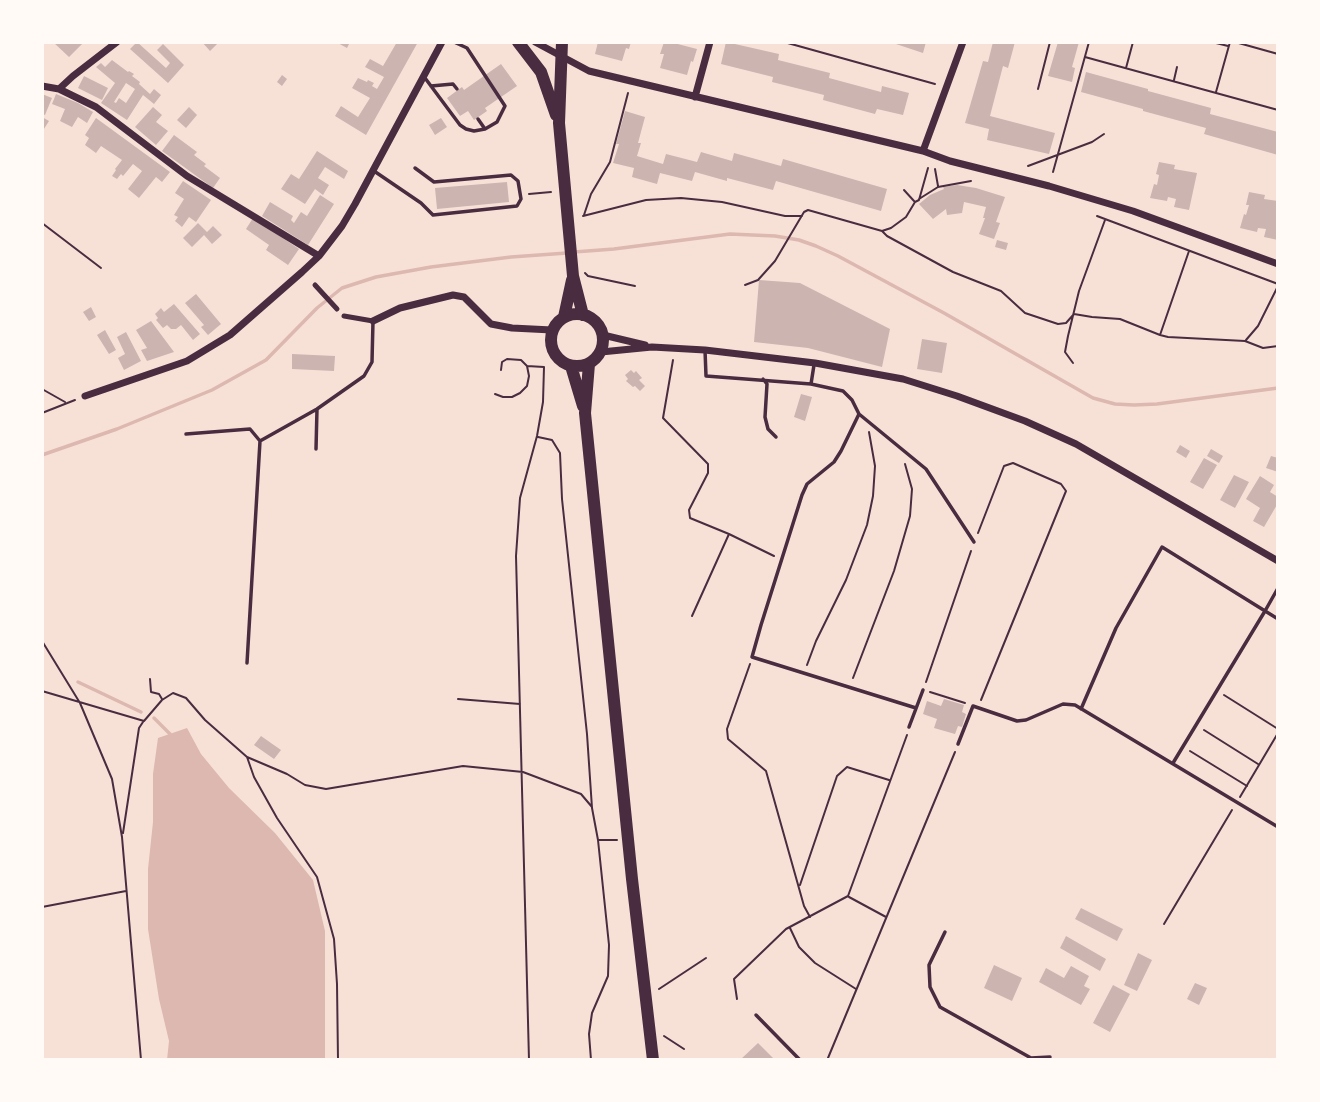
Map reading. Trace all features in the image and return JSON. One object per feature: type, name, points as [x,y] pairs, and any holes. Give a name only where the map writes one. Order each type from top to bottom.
[{"type":"main road","points":[[518,42],[541,72],[559,123]]},
{"type":"main road","points":[[562,42],[559,123],[569,228],[583,314]]},
{"type":"main road","points":[[564,317],[577,272]]},
{"type":"main road","points":[[583,314],[599,326],[603,335],[601,352],[589,364],[570,366],[562,363],[551,349],[552,330],[564,317],[583,314]]},
{"type":"main road","points":[[589,364],[585,413],[653,1060]]},
{"type":"main road","points":[[570,366],[585,413]]},
{"type":"street","points":[[59,89],[117,42]]},
{"type":"street","points":[[85,396],[187,361],[230,335],[319,256],[342,226],[374,171],[442,42]]},
{"type":"street","points":[[535,42],[589,71],[923,151],[950,161],[1049,186],[1123,207],[1278,264]]},
{"type":"street","points":[[695,97],[710,42]]},
{"type":"street","points":[[923,151],[963,42]]},
{"type":"street","points":[[42,86],[59,89],[96,107],[187,176],[319,256]]},
{"type":"street","points":[[315,285],[338,309]]},
{"type":"street","points":[[344,316],[373,321],[400,308],[453,295],[464,297],[491,324],[552,330]]},
{"type":"street","points":[[603,335],[652,347]]},
{"type":"street","points":[[601,352],[652,347],[705,350],[815,363],[903,379],[1025,421],[1076,444],[1278,561]]},
{"type":"lane","points":[[424,76],[460,125],[474,131],[485,129],[497,122],[505,106],[467,48],[454,42]]},
{"type":"lane","points":[[431,86],[453,84],[457,89]]},
{"type":"lane","points":[[478,119],[485,129]]},
{"type":"lane","points":[[374,171],[421,203],[433,215],[517,206],[521,199],[519,181],[511,175],[434,182],[415,168]]},
{"type":"lane","points":[[260,441],[317,409],[364,376],[372,362],[373,321]]},
{"type":"lane","points":[[705,350],[706,376],[811,384],[843,391],[852,400],[859,414],[926,469],[974,541]]},
{"type":"lane","points":[[811,384],[815,363]]},
{"type":"lane","points":[[763,379],[767,384],[765,417],[768,429],[776,437]]},
{"type":"lane","points":[[316,449],[317,409]]},
{"type":"lane","points":[[859,414],[834,462],[807,484],[802,495],[752,657],[916,708]]},
{"type":"lane","points":[[187,434],[250,429],[260,441],[247,663]]},
{"type":"lane","points":[[1081,709],[1115,628],[1162,547],[1278,619]]},
{"type":"lane","points":[[1173,763],[1278,587]]},
{"type":"lane","points":[[909,727],[923,690]]},
{"type":"lane","points":[[958,744],[973,706],[1017,721],[1026,720],[1063,704],[1075,705],[1278,827]]},
{"type":"lane","points":[[945,932],[929,965],[930,988],[940,1007],[1030,1059],[1050,1056]]},
{"type":"lane","points":[[756,1015],[800,1060]]},
{"type":"path","points":[[785,42],[946,87]]},
{"type":"path","points":[[1038,89],[1050,42]]},
{"type":"path","points":[[1053,172],[1089,42]]},
{"type":"path","points":[[1126,68],[1133,42]]},
{"type":"path","points":[[1212,42],[1229,47]]},
{"type":"path","points":[[1216,93],[1230,42]]},
{"type":"path","points":[[1235,42],[1278,54]]},
{"type":"path","points":[[1085,57],[1278,110]]},
{"type":"path","points":[[1174,81],[1177,67]]},
{"type":"path","points":[[628,93],[610,162],[591,194],[583,216],[646,200],[681,198],[722,202],[785,216],[802,216]]},
{"type":"path","points":[[1028,166],[1092,142],[1104,134]]},
{"type":"path","points":[[881,231],[891,228],[906,217],[917,201],[928,168]]},
{"type":"path","points":[[934,169],[938,187]]},
{"type":"path","points":[[917,201],[938,187],[971,181]]},
{"type":"path","points":[[904,190],[917,201]]},
{"type":"path","points":[[520,195],[552,191]]},
{"type":"path","points":[[745,285],[758,281],[775,261],[808,210],[881,231],[953,272],[1001,291],[1025,313],[1058,324],[1066,323],[1074,314]]},
{"type":"path","points":[[1097,216],[1278,285],[1258,326],[1245,341]]},
{"type":"path","points":[[1073,363],[1065,352],[1079,291],[1106,219]]},
{"type":"path","points":[[42,223],[101,268]]},
{"type":"path","points":[[1160,335],[1189,250]]},
{"type":"path","points":[[577,272],[635,286]]},
{"type":"path","points":[[1074,314],[1119,319],[1160,335],[1245,341],[1263,348],[1278,346]]},
{"type":"path","points":[[675,348],[663,418],[708,464],[708,473],[689,510],[690,518],[781,559]]},
{"type":"path","points":[[495,394],[512,397],[527,386],[527,366],[521,360],[507,359],[502,362],[501,370]]},
{"type":"path","points":[[527,366],[544,367],[543,401],[537,436],[520,498],[516,556],[529,1060]]},
{"type":"path","points":[[42,389],[66,403]]},
{"type":"path","points":[[42,413],[85,396]]},
{"type":"path","points":[[804,673],[816,641],[846,580],[867,525],[875,466],[867,421]]},
{"type":"path","points":[[537,436],[552,440],[560,453],[562,499],[587,734],[592,808],[609,945],[608,976],[592,1013],[589,1034],[591,1060]]},
{"type":"path","points":[[849,687],[894,571],[910,516],[912,489],[902,449]]},
{"type":"path","points":[[973,706],[923,690],[974,541],[1004,466],[1013,463],[1061,484],[1066,491],[978,708]]},
{"type":"path","points":[[692,616],[729,534]]},
{"type":"path","points":[[42,641],[80,703],[112,779],[122,837],[141,1060]]},
{"type":"path","points":[[752,657],[727,729],[728,738],[766,772],[804,906],[810,918]]},
{"type":"path","points":[[150,679],[151,692],[159,694],[162,700]]},
{"type":"path","points":[[42,691],[144,721]]},
{"type":"path","points":[[1217,691],[1278,729]]},
{"type":"path","points":[[122,837],[139,728],[162,700],[173,693],[186,698],[205,720],[247,757],[287,774],[304,785],[326,789],[463,766],[523,772],[581,794],[592,808]]},
{"type":"path","points":[[458,699],[521,704]]},
{"type":"path","points":[[1196,725],[1259,764]]},
{"type":"path","points":[[737,999],[734,979],[768,947],[790,927],[848,896],[909,727]]},
{"type":"path","points":[[1164,924],[1278,733]]},
{"type":"path","points":[[828,1059],[958,744]]},
{"type":"path","points":[[1183,746],[1247,786]]},
{"type":"path","points":[[247,757],[254,777],[277,818],[317,877],[334,939],[338,1060]]},
{"type":"path","points":[[799,888],[837,776],[847,767],[890,780]]},
{"type":"path","points":[[598,841],[628,839]]},
{"type":"path","points":[[42,907],[127,890]]},
{"type":"path","points":[[848,896],[886,917]]},
{"type":"path","points":[[790,927],[799,947],[815,963],[856,989]]},
{"type":"path","points":[[646,997],[706,958]]},
{"type":"path","points":[[650,1037],[662,1035],[684,1049]]},
{"type":"shaded area","points":[[187,728],[201,754],[229,788],[275,833],[313,880],[325,931],[325,1060],[167,1060],[169,1041],[148,929],[153,774],[158,738]]},
{"type":"building","points":[[53,42],[84,42],[69,57]]},
{"type":"building","points":[[137,42],[166,68],[170,63],[157,50],[163,44],[184,65],[168,83],[130,49]]},
{"type":"building","points":[[202,42],[219,42],[210,51]]},
{"type":"building","points":[[336,42],[350,42],[347,48]]},
{"type":"building","points":[[397,42],[418,42],[366,135],[335,116],[341,106],[358,117],[370,98],[352,88],[358,78],[374,83],[372,86],[377,89],[384,77],[365,67],[370,59],[383,66]]},
{"type":"building","points":[[598,42],[631,42],[622,61],[595,54]]},
{"type":"building","points":[[664,42],[697,49],[687,75],[660,68],[664,54],[660,54]]},
{"type":"building","points":[[726,42],[779,54],[778,60],[830,73],[829,78],[881,92],[882,86],[909,93],[903,115],[877,109],[875,114],[823,100],[824,95],[772,82],[773,77],[721,64]]},
{"type":"building","points":[[890,42],[926,42],[923,53]]},
{"type":"building","points":[[993,42],[1015,42],[1008,68],[1003,66],[990,116],[1055,133],[1049,154],[987,140],[989,129],[965,123],[983,61],[988,62]]},
{"type":"building","points":[[1058,42],[1079,42],[1072,67],[1075,68],[1072,82],[1048,76]]},
{"type":"building","points":[[112,60],[134,74],[132,76],[150,94],[154,89],[161,95],[154,104],[143,95],[127,120],[101,103],[115,83],[96,67],[101,63],[105,67]],"holes":[[[126,83],[135,89],[126,103],[119,98],[114,102]]]},
{"type":"building","points":[[501,64],[517,86],[485,108],[487,111],[474,120],[468,111],[460,116],[447,98],[462,87],[464,90]]},
{"type":"building","points":[[1086,72],[1211,108],[1210,114],[1278,132],[1278,155],[1204,134],[1206,128],[1081,92]]},
{"type":"building","points":[[282,75],[287,79],[282,86],[277,82]]},
{"type":"building","points":[[84,76],[108,88],[102,100],[78,88]]},
{"type":"building","points":[[42,94],[52,98],[45,115],[42,114]]},
{"type":"building","points":[[56,94],[93,112],[87,123],[78,117],[72,127],[60,121],[65,109],[52,104]]},
{"type":"building","points":[[153,107],[162,115],[156,122],[168,131],[156,145],[135,127]]},
{"type":"building","points":[[189,107],[197,115],[186,128],[177,120]]},
{"type":"building","points":[[625,111],[645,117],[637,156],[663,164],[666,154],[697,162],[701,152],[732,161],[734,153],[781,166],[783,159],[887,189],[881,211],[776,181],[773,190],[695,172],[692,181],[660,173],[657,184],[632,177],[634,168],[613,163]]},
{"type":"building","points":[[42,117],[49,121],[42,132]]},
{"type":"building","points":[[96,118],[170,172],[162,182],[156,177],[139,198],[128,189],[142,171],[133,164],[123,176],[121,174],[117,179],[112,176],[122,160],[101,146],[96,153],[85,145],[89,138],[85,135]]},
{"type":"building","points":[[441,118],[447,127],[435,135],[429,125]]},
{"type":"building","points":[[174,135],[197,152],[194,155],[220,178],[213,188],[162,151]]},
{"type":"building","points":[[317,151],[348,171],[344,179],[325,167],[318,178],[329,185],[323,195],[315,189],[305,204],[281,189],[291,174],[299,179]]},
{"type":"building","points":[[1159,162],[1175,165],[1174,169],[1197,173],[1189,210],[1174,207],[1176,199],[1168,197],[1167,201],[1150,198],[1154,184],[1157,185]]},
{"type":"building","points":[[183,181],[211,200],[196,222],[189,217],[182,227],[175,221],[178,217],[174,215],[184,199],[175,193]]},
{"type":"building","points":[[507,182],[509,202],[437,209],[435,188]]},
{"type":"building","points":[[957,185],[1005,197],[996,222],[1000,223],[994,239],[979,234],[986,207],[964,202],[962,213],[947,215],[946,209],[933,219],[919,204],[944,189],[943,187]]},
{"type":"building","points":[[1249,192],[1265,195],[1264,199],[1278,201],[1278,240],[1264,237],[1266,229],[1258,228],[1257,232],[1240,228],[1249,205],[1246,205]]},
{"type":"building","points":[[320,195],[334,204],[308,245],[262,216],[270,202],[293,216],[291,220],[294,223],[301,212],[307,216]]},
{"type":"building","points":[[253,218],[299,249],[288,265],[266,250],[269,245],[246,229]]},
{"type":"building","points":[[198,223],[207,232],[213,226],[222,235],[212,244],[204,235],[192,247],[183,238]]},
{"type":"building","points":[[997,240],[1008,243],[1006,250],[995,247]]},
{"type":"building","points":[[759,280],[800,283],[890,329],[882,367],[808,348],[754,342]]},
{"type":"building","points":[[196,294],[221,324],[208,335],[201,327],[204,325],[185,303]]},
{"type":"building","points":[[174,304],[200,334],[193,340],[181,325],[176,329],[167,325],[163,328],[156,320],[158,318],[155,314],[161,308],[164,312]]},
{"type":"building","points":[[91,307],[96,317],[89,321],[83,312]]},
{"type":"building","points":[[151,321],[174,352],[147,361],[141,350],[147,348],[136,330]]},
{"type":"building","points":[[105,330],[116,350],[109,354],[97,335]]},
{"type":"building","points":[[126,332],[141,361],[124,370],[118,358],[125,354],[117,337]]},
{"type":"building","points":[[922,339],[947,343],[942,373],[917,369]]},
{"type":"building","points":[[292,354],[335,356],[334,371],[292,369]]},
{"type":"building","points":[[631,370],[634,373],[636,371],[642,378],[639,380],[645,386],[640,391],[626,381],[628,379],[625,375]]},
{"type":"building","points":[[801,394],[812,397],[805,421],[794,417]]},
{"type":"building","points":[[1180,445],[1190,451],[1186,458],[1176,452]]},
{"type":"building","points":[[1211,449],[1223,456],[1219,463],[1207,456]]},
{"type":"building","points":[[1271,456],[1278,458],[1278,472],[1266,468]]},
{"type":"building","points":[[1204,458],[1217,465],[1203,489],[1190,482]]},
{"type":"building","points":[[1234,475],[1249,482],[1235,508],[1220,500]]},
{"type":"building","points":[[1260,476],[1274,485],[1270,492],[1278,497],[1278,503],[1264,527],[1253,521],[1260,508],[1246,499]]},
{"type":"building","points":[[944,699],[964,705],[962,712],[966,714],[962,727],[958,726],[955,734],[934,728],[937,719],[923,714],[927,701],[941,706]]},
{"type":"building","points":[[261,736],[281,750],[274,759],[254,745]]},
{"type":"building","points":[[1081,908],[1123,929],[1117,941],[1075,919]]},
{"type":"building","points":[[1066,936],[1106,959],[1100,971],[1060,948]]},
{"type":"building","points":[[1138,953],[1152,960],[1137,991],[1124,985]]},
{"type":"building","points":[[994,965],[1022,978],[1012,1001],[984,988]]},
{"type":"building","points":[[1071,966],[1089,976],[1084,986],[1090,989],[1081,1005],[1039,982],[1046,968],[1064,978]]},
{"type":"building","points":[[1195,983],[1207,988],[1199,1005],[1187,999]]},
{"type":"building","points":[[1113,985],[1130,994],[1110,1032],[1093,1023]]},
{"type":"building","points":[[758,1043],[775,1060],[740,1060]]},
{"type":"waterway","points":[[574,252],[730,234],[799,240],[838,256],[1093,398],[1115,404],[1157,404],[1278,388]]},
{"type":"waterway","points":[[42,455],[117,429],[212,390],[266,360],[317,308],[342,288],[376,277],[431,267],[567,253]]},
{"type":"waterway","points":[[78,682],[141,712]]},
{"type":"waterway","points":[[154,718],[170,734]]}]
